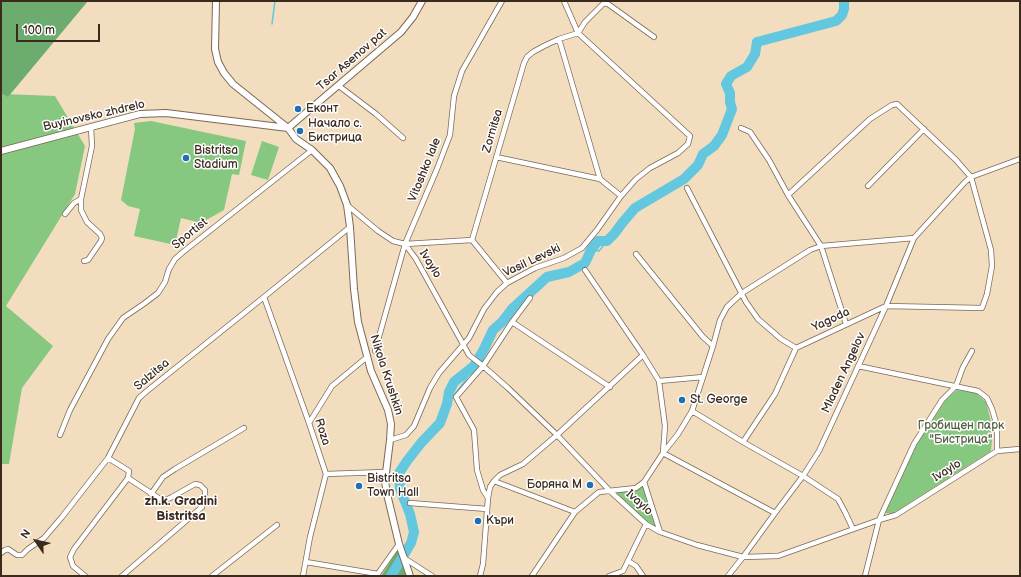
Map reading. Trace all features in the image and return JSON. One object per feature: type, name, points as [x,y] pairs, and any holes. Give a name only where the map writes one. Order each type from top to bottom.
[{"type":"street","name":"Nikola Krushkin","points":[[216,1],[215,49],[218,62],[224,73],[233,84],[288,128],[296,138],[312,150],[330,168],[340,186],[347,205],[358,322],[371,370],[388,410],[391,424],[385,472],[387,494],[400,545],[410,576]]},
{"type":"street","name":"Tsar Asenov pat","points":[[288,128],[401,32],[413,17],[422,1]]},
{"type":"street","name":"Vitoshko lale","points":[[375,351],[405,244],[450,135],[454,96],[462,71],[502,1]]},
{"type":"street","points":[[564,1],[578,33]]},
{"type":"street","points":[[578,33],[585,22],[604,2],[654,37]]},
{"type":"street","name":"Zornitsa","points":[[472,240],[527,57],[533,52],[559,39],[578,33]]},
{"type":"street","name":"Vasil Levski","points":[[390,440],[406,435],[414,426],[430,388],[439,373],[464,345],[484,308],[497,292],[507,283],[535,268],[564,258],[582,248],[598,230],[621,196],[636,179],[650,168],[678,153],[688,144],[690,136],[578,33]]},
{"type":"street","points":[[559,39],[600,179]]},
{"type":"street","points":[[339,86],[376,114],[402,138]]},
{"type":"street","points":[[788,195],[870,119],[892,105],[897,104],[956,160],[971,177],[1020,159]]},
{"type":"street","name":"Buyinovsko zhdrelo","points":[[1,151],[140,114],[166,113],[288,128]]},
{"type":"street","points":[[84,261],[88,260],[102,238],[100,234],[87,222],[81,210],[81,198],[92,146],[91,126]]},
{"type":"street","points":[[741,128],[750,132],[769,160],[788,195],[821,246],[846,324]]},
{"type":"street","points":[[868,186],[924,129]]},
{"type":"street","name":"Sportist","points":[[60,435],[70,410],[108,339],[123,318],[145,304],[158,293],[165,282],[169,269],[175,259],[312,150]]},
{"type":"street","points":[[496,157],[600,179],[621,196]]},
{"type":"street","name":"Mladen Angelov","points":[[728,576],[803,476],[819,451],[886,306],[914,238],[971,177]]},
{"type":"street","name":"Yagoda","points":[[796,348],[886,306],[982,308],[987,294],[992,266],[991,250],[971,177]]},
{"type":"street","points":[[687,188],[746,302],[758,319],[796,348],[775,394],[743,442]]},
{"type":"street","points":[[65,214],[74,203],[81,198]]},
{"type":"street","name":"Ivaylo","points":[[347,205],[378,231],[393,241],[405,244],[416,259],[469,355],[483,366],[557,435],[610,491],[646,524],[660,532],[697,545],[743,557],[778,556],[896,515],[997,451],[1020,450]]},
{"type":"street","name":"Salzitsa","points":[[1,553],[8,549],[17,555],[22,555],[44,538],[108,458],[140,398],[146,391],[350,227]]},
{"type":"street","points":[[532,576],[575,512],[599,492],[636,488],[644,482],[663,453],[678,434],[692,411],[720,320],[727,307],[742,293],[810,250],[821,246],[914,238]]},
{"type":"street","points":[[405,244],[472,240],[507,283]]},
{"type":"street","points":[[636,254],[703,337],[713,346]]},
{"type":"street","points":[[585,270],[659,381],[665,426],[663,453]]},
{"type":"street","name":"Roza","points":[[264,297],[326,474]]},
{"type":"street","points":[[488,498],[483,490],[478,470],[474,430],[456,397],[483,366],[530,298]]},
{"type":"street","points":[[512,322],[610,387]]},
{"type":"street","points":[[865,576],[879,520],[914,444],[942,400],[956,386],[963,367],[972,352]]},
{"type":"street","points":[[480,576],[483,564],[488,498],[490,487],[494,481],[500,475],[522,464],[557,435],[643,355]]},
{"type":"street","points":[[309,423],[332,386],[367,357]]},
{"type":"street","points":[[858,366],[978,391],[987,398],[992,409],[997,426],[997,451]]},
{"type":"street","points":[[659,381],[703,377]]},
{"type":"street","points":[[692,411],[803,476],[838,499],[853,529]]},
{"type":"street","points":[[151,494],[163,477],[244,428]]},
{"type":"street","points":[[663,453],[775,513]]},
{"type":"street","points":[[85,576],[73,566],[70,557],[74,549],[128,478],[129,471],[108,458]]},
{"type":"street","points":[[303,576],[310,537],[326,474],[385,472]]},
{"type":"street","points":[[122,576],[202,507],[205,498],[204,490],[200,485],[195,484],[166,500],[160,499],[128,478]]},
{"type":"street","points":[[494,481],[575,512]]},
{"type":"street","points":[[644,482],[660,532]]},
{"type":"street","points":[[410,504],[487,509]]},
{"type":"street","points":[[609,576],[623,571],[646,524]]},
{"type":"street","points":[[212,576],[277,525]]},
{"type":"street","points":[[306,562],[377,575],[400,545]]},
{"type":"street","points":[[404,558],[432,576]]},
{"type":"street","points":[[628,561],[636,566],[643,576]]},
{"type":"green space","points":[[1,1],[88,1],[8,97],[3,94],[1,98]]},
{"type":"green space","points":[[3,94],[55,96],[85,146],[75,194],[6,306],[53,346],[22,388],[9,464],[1,464],[1,98]]},
{"type":"green space","name":"Bistritsa Stadium","points":[[151,121],[246,141],[239,175],[232,174],[224,210],[201,223],[181,218],[175,245],[134,236],[140,209],[128,206],[121,200],[135,129],[134,123]]},
{"type":"green space","points":[[262,141],[279,147],[268,180],[251,175]]},
{"type":"green space","name":"Гробищен парк \"Бистрица\"","points":[[957,390],[976,393],[986,402],[993,429],[991,451],[892,514],[885,513],[917,444],[945,401]]},
{"type":"green space","points":[[644,482],[660,532],[646,524],[610,491],[636,488]]},
{"type":"green space","points":[[398,550],[406,576],[381,576]]},
{"type":"waterway","points":[[272,24],[275,1]]},
{"type":"waterway","points":[[391,576],[411,543],[414,532],[410,514],[400,489],[399,473],[421,443],[440,423],[447,404],[449,392],[454,382],[474,366],[493,330],[502,322],[512,309],[547,277],[569,272],[585,263],[591,250],[598,241],[607,241],[635,208],[684,179],[698,165],[703,154],[714,146],[722,135],[732,109],[730,93],[726,84],[731,76],[747,67],[755,54],[757,42],[836,21],[842,15],[844,1]]},
{"type":"waterway","points":[[591,250],[599,251],[607,241]]},
{"type":"waterway","points":[[447,404],[465,381],[474,366]]},
{"type":"place","name":"Еконт","points":[[298,109]]},
{"type":"place","name":"Начало с. Бистрица","points":[[300,131]]},
{"type":"place","name":"Bistritsa Stadium","points":[[186,158]]},
{"type":"place","name":"St. George","points":[[682,400]]},
{"type":"place","name":"Боряна М","points":[[590,485]]},
{"type":"place","name":"Bistritsa Town Hall","points":[[359,486]]},
{"type":"place","name":"Къри","points":[[478,521]]},
{"type":"district","name":"zh.k. Gradini Bistritsa","points":[[181,510]]}]
